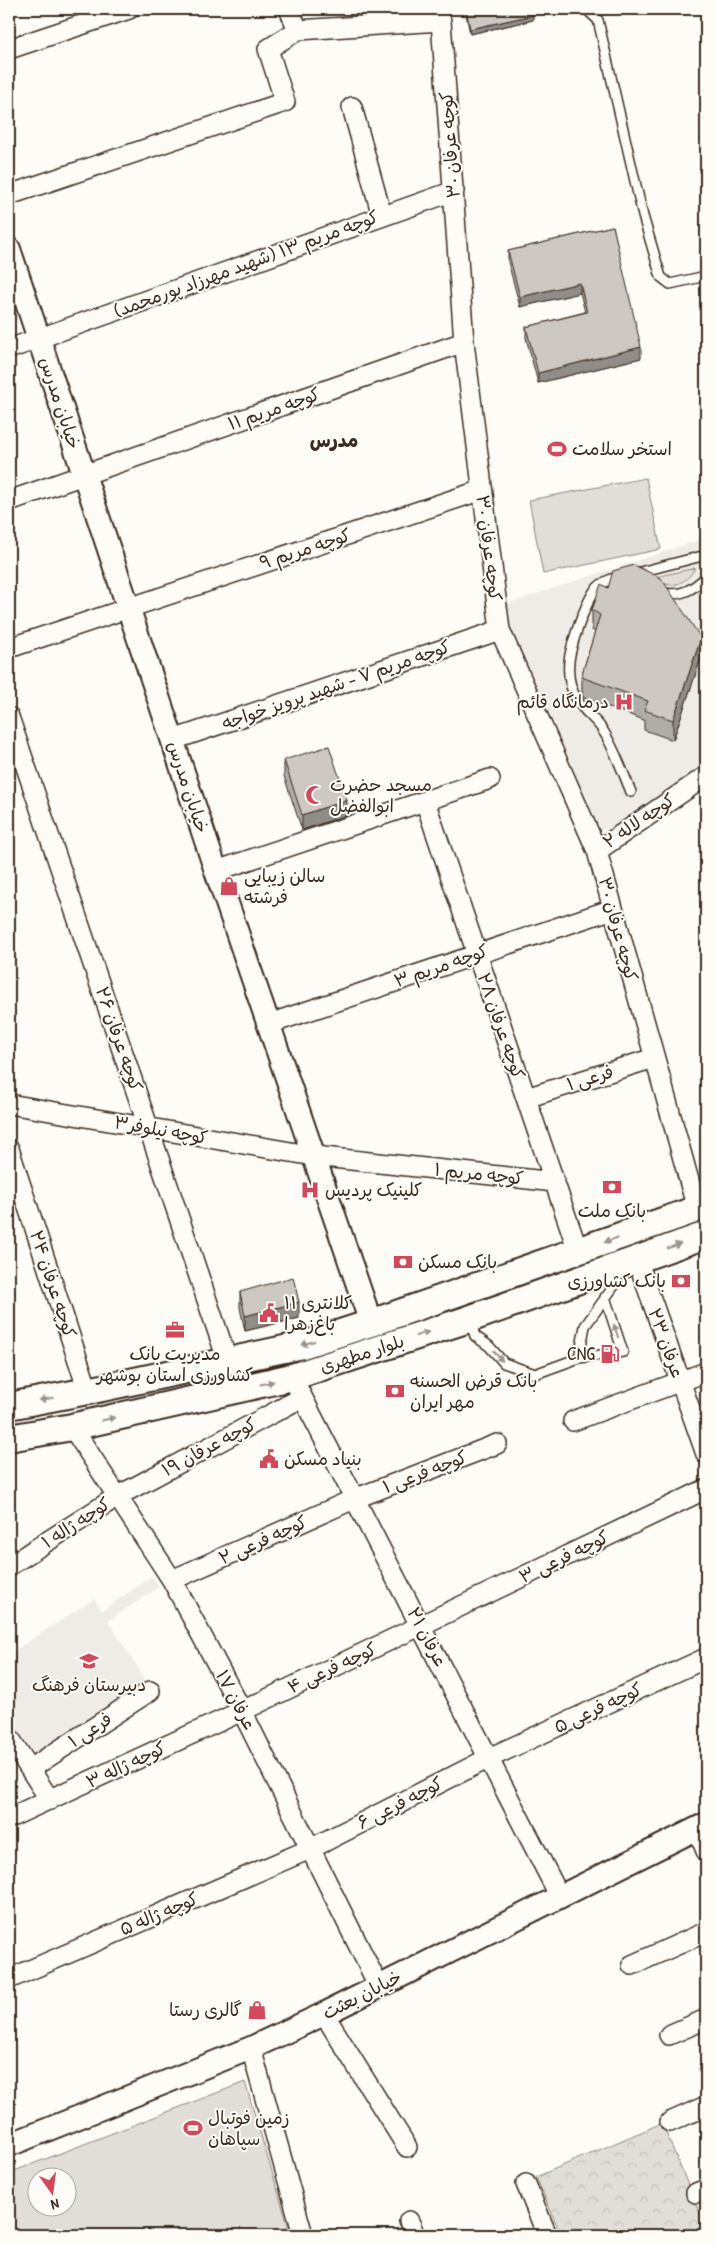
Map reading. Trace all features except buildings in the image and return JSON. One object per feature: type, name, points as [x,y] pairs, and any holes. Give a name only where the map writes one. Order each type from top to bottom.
[{"type":"main road","name":"بلوار مطهری","points":[[9,1406],[303,1345],[702,1208]]},
{"type":"main road","name":"بلوار مطهری","points":[[9,1438],[296,1388],[469,1319],[706,1234]]},
{"type":"street","points":[[9,48],[129,9]]},
{"type":"street","points":[[9,195],[285,102],[268,49],[298,30],[289,9]]},
{"type":"street","name":"کوچه عرفان ۳۰","points":[[298,30],[441,21],[464,342],[500,630],[597,850],[654,1058],[702,1208]]},
{"type":"street","points":[[352,107],[382,216]]},
{"type":"street","name":"کوچه مریم ۱۳ (شهید مهرزاد پورمحمد)","points":[[9,349],[454,191]]},
{"type":"street","name":"خیابان مدرس","points":[[9,249],[216,871],[371,1323]]},
{"type":"street","name":"کوچه مریم ۱۱","points":[[9,501],[464,342]]},
{"type":"street","name":"کوچه مریم ۹","points":[[9,648],[482,490]]},
{"type":"street","name":"کوچه مریم ۷ - شهید پرویز خواجه","points":[[173,740],[500,630]]},
{"type":"street","name":"کوچه عرفان ۲۶","points":[[9,717],[228,1362]]},
{"type":"street","name":"کوچه لاله ۲","points":[[597,850],[706,776]]},
{"type":"street","points":[[216,871],[490,779]]},
{"type":"street","name":"کوچه عرفان ۲۸","points":[[425,801],[578,1251]]},
{"type":"street","name":"کوچه مریم ۳","points":[[269,1024],[612,909]]},
{"type":"street","name":"فرعی ۱","points":[[526,1098],[654,1058]]},
{"type":"street","name":"کوچه نیلوفر۳","points":[[9,1104],[314,1156]]},
{"type":"street","name":"کوچه عرفان ۲۴","points":[[9,1149],[88,1391]]},
{"type":"street","name":"کوچه مریم ۱","points":[[314,1156],[555,1182]]},
{"type":"street","name":"عرفان ۲۳","points":[[637,1259],[706,1454]]},
{"type":"street","points":[[573,1421],[706,1372]]},
{"type":"street","name":"کوچه عرفان ۱۹","points":[[118,1496],[296,1388]]},
{"type":"street","name":"عرفان ۲۱","points":[[296,1388],[490,1758],[560,1897]]},
{"type":"street","name":"عرفان ۱۷","points":[[72,1427],[172,1580],[242,1711],[378,1986]]},
{"type":"street","name":"کوچه فرعی ۱","points":[[354,1499],[497,1444]]},
{"type":"street","name":"کوچه فرعی ۳","points":[[421,1626],[706,1489]]},
{"type":"street","name":"کوچه ژاله ۱","points":[[9,1566],[118,1496]]},
{"type":"street","name":"کوچه فرعی ۲","points":[[172,1580],[354,1499]]},
{"type":"street","name":"کوچه فرعی ۴","points":[[242,1711],[421,1626]]},
{"type":"street","name":"کوچه فرعی ۵","points":[[490,1758],[706,1658]]},
{"type":"street","name":"فرعی ۱","points":[[30,1769],[150,1690]]},
{"type":"street","name":"کوچه ژاله ۳","points":[[9,1818],[242,1711]]},
{"type":"street","points":[[9,1737],[50,1800]]},
{"type":"street","name":"کوچه فرعی ۶","points":[[310,1848],[490,1758]]},
{"type":"street","points":[[702,1826],[706,1851]]},
{"type":"street","name":"خیابان بعثت","points":[[9,2145],[251,2048],[324,2014],[702,1826]]},
{"type":"street","name":"کوچه ژاله ۵","points":[[9,1979],[310,1848]]},
{"type":"street","points":[[632,1965],[706,1932]]},
{"type":"street","points":[[324,2014],[407,2147]]},
{"type":"street","points":[[669,2035],[706,2019]]},
{"type":"street","points":[[251,2048],[303,2235]]},
{"type":"street","points":[[670,2122],[706,2106]]},
{"type":"street","points":[[526,2184],[547,2235]]},
{"type":"lane","points":[[586,9],[598,20],[643,216],[661,277],[670,284],[706,276]]},
{"type":"lane","points":[[631,792],[602,730],[579,703],[571,686],[568,670],[569,653],[589,598],[597,586],[629,574],[706,555]]},
{"type":"lane","points":[[629,574],[648,586],[668,594],[683,593],[706,578]]},
{"type":"lane","points":[[579,1358],[585,1326],[614,1286],[608,1270]]},
{"type":"lane","points":[[469,1319],[476,1336],[490,1346],[504,1362],[520,1370],[535,1374],[579,1358],[623,1352],[605,1297]]},
{"type":"shaded area","name":"درمانگاه قائم","points":[[706,538],[706,766],[621,825],[601,830],[511,637],[506,604]]},
{"type":"shaded area","name":"دبیرستان فرهنگ","points":[[152,1576],[159,1587],[108,1621],[147,1683],[35,1755],[9,1717],[9,1654],[94,1599],[102,1611]]},
{"type":"green space","points":[[646,478],[661,549],[543,574],[529,500]]},
{"type":"green space","points":[[695,568],[688,578],[677,584],[666,584],[656,577]]},
{"type":"green space","name":"زمین فوتبال سپاهان","points":[[245,2082],[291,2235],[11,2235],[9,2224],[9,2173]]},
{"type":"green space","points":[[662,2123],[706,2228],[706,2235],[561,2235],[536,2177]]},
{"type":"place","name":"استخر سلامت","points":[[557,449]]},
{"type":"place","name":"درمانگاه قائم","points":[[624,702]]},
{"type":"place","name":"مسجد حضرت ابوالفضل","points":[[315,795]]},
{"type":"place","name":"سالن زیبایی فرشته","points":[[229,886]]},
{"type":"place","name":"بانک ملت","points":[[612,1187]]},
{"type":"place","name":"کلینیک پردیس","points":[[310,1190]]},
{"type":"place","name":"بانک مسکن","points":[[403,1262]]},
{"type":"place","name":"بانک کشاورزی","points":[[681,1281]]},
{"type":"place","name":"کلانتری ۱۱ باغ‌زهرا","points":[[269,1313]]},
{"type":"place","name":"مدیریت بانک کشاورزی استان بوشهر","points":[[175,1330]]},
{"type":"place","name":"CNG","points":[[610,1354]]},
{"type":"place","name":"بانک قرض الحسنه مهر ایران","points":[[395,1391]]},
{"type":"place","name":"بنیاد مسکن","points":[[269,1459]]},
{"type":"place","name":"دبیرستان فرهنگ","points":[[89,1661]]},
{"type":"place","name":"گالری رستا","points":[[257,2010]]},
{"type":"place","name":"زمین فوتبال سپاهان","points":[[193,2128]]},
{"type":"district","name":"مدرس","points":[[334,440]]}]
